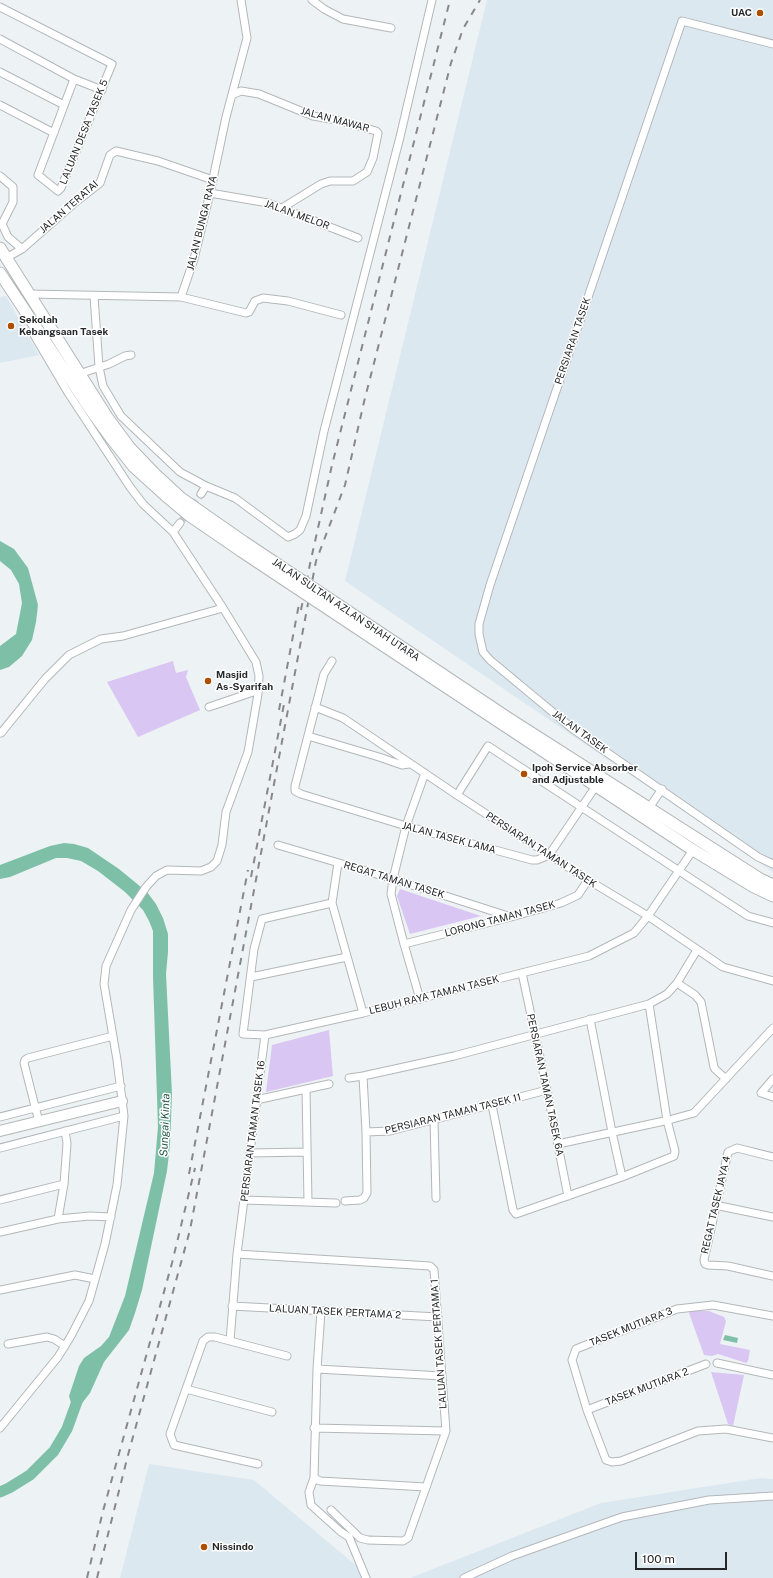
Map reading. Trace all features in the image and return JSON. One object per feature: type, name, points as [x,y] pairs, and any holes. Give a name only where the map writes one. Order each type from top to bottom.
[{"type":"main road","name":"JALAN SULTAN AZLAN SHAH UTARA","points":[[3,253],[107,417],[130,448],[181,498],[243,547]]},
{"type":"main road","name":"JALAN SULTAN AZLAN SHAH UTARA","points":[[0,273],[34,326],[111,438],[134,467],[190,516],[243,547],[693,850],[754,887],[773,896]]},
{"type":"main road","name":"JALAN SULTAN AZLAN SHAH UTARA","points":[[374,634],[760,879],[773,885]]},
{"type":"street","name":"JALAN BUNGA RAYA","points":[[181,297],[194,259],[226,117],[247,38],[241,0]]},
{"type":"street","points":[[312,0],[324,9],[343,19],[391,28]]},
{"type":"street","points":[[94,296],[98,367],[103,386],[121,416],[180,472],[206,486],[235,498],[288,537],[300,530],[306,516],[324,431],[400,137],[432,0]]},
{"type":"street","name":"LALUAN DESA TASEK 5","points":[[0,7],[112,64],[61,188],[58,191],[38,175],[74,79]]},
{"type":"street","name":"PERSIARAN TASEK","points":[[490,660],[483,652],[479,634],[479,624],[490,585],[682,21],[773,44]]},
{"type":"street","points":[[1,40],[74,79],[102,90]]},
{"type":"street","points":[[0,72],[64,105]]},
{"type":"street","name":"JALAN MAWAR","points":[[232,94],[241,91],[259,94],[313,116],[337,120],[376,131],[378,133],[373,158],[367,172],[353,181],[330,181],[321,184],[282,208]]},
{"type":"street","points":[[0,105],[54,133]]},
{"type":"street","name":"JALAN TERATAI","points":[[3,253],[22,249],[72,205],[100,183],[110,155],[116,151],[158,161],[213,180]]},
{"type":"street","points":[[0,176],[12,187],[13,202],[2,224],[8,237],[22,249]]},
{"type":"street","name":"JALAN MELOR","points":[[210,193],[268,203],[358,238]]},
{"type":"street","points":[[29,294],[181,297],[246,313],[249,312],[255,301],[263,298],[288,301],[341,316]]},
{"type":"street","points":[[0,1428],[58,1357],[89,1302],[111,1217],[117,1185],[124,1116],[121,1086],[104,984],[106,966],[110,953],[131,910],[146,887],[160,872],[176,870],[201,871],[210,867],[217,861],[222,845],[226,812],[248,752],[258,690],[259,670],[256,662],[223,608],[172,532],[143,504],[130,487],[50,362],[34,335],[34,326]]},
{"type":"street","points":[[79,374],[131,355]]},
{"type":"street","points":[[50,362],[63,369]]},
{"type":"street","points":[[201,494],[206,486]]},
{"type":"street","points":[[172,532],[180,523]]},
{"type":"street","points":[[0,733],[45,679],[69,655],[101,639],[123,636],[223,608]]},
{"type":"street","name":"JALAN TASEK","points":[[490,660],[572,729],[662,789],[758,857],[773,864]]},
{"type":"street","points":[[332,661],[324,674],[308,736],[402,765],[409,764]]},
{"type":"street","points":[[208,706],[258,690]]},
{"type":"street","name":"PERSIARAN TAMAN TASEK","points":[[315,707],[343,718],[457,796],[588,880],[648,916],[723,967],[773,981]]},
{"type":"street","name":"JALAN TASEK LAMA","points":[[308,736],[295,786],[295,791],[301,794],[406,826],[532,860],[542,859],[549,855]]},
{"type":"street","points":[[457,796],[488,746],[678,872],[748,916],[773,924]]},
{"type":"street","points":[[380,757],[387,749]]},
{"type":"street","points":[[420,999],[391,894],[393,879],[406,826],[424,773]]},
{"type":"street","points":[[549,855],[596,786]]},
{"type":"street","points":[[649,808],[662,789]]},
{"type":"street","name":"REGAT TAMAN TASEK","points":[[278,845],[393,879],[511,917]]},
{"type":"street","name":"LEBUH RAYA TAMAN TASEK","points":[[332,903],[262,919],[254,949],[243,1034],[265,1035],[363,1013],[589,956],[631,935],[648,916],[693,850]]},
{"type":"street","points":[[338,863],[332,903],[363,1013]]},
{"type":"street","name":"LORONG TAMAN TASEK","points":[[404,944],[511,917],[573,898],[582,891],[588,880]]},
{"type":"street","points":[[349,1078],[434,1061],[648,1004],[667,994],[677,983],[697,950]]},
{"type":"street","points":[[251,976],[347,957]]},
{"type":"street","name":"PERSIARAN TAMAN TASEK 6A","points":[[522,973],[568,1196]]},
{"type":"street","points":[[677,983],[695,995],[701,1002],[715,1070],[726,1079]]},
{"type":"street","points":[[492,1105],[513,1210],[516,1214],[622,1177],[675,1155],[667,1120],[648,1004]]},
{"type":"street","points":[[590,1019],[622,1177]]},
{"type":"street","points":[[558,1144],[694,1113],[773,1028]]},
{"type":"street","name":"PERSIARAN TAMAN TASEK 16","points":[[230,1341],[240,1226],[265,1035]]},
{"type":"street","points":[[39,1122],[24,1063],[26,1058],[113,1036]]},
{"type":"street","points":[[345,1200],[360,1200],[364,1198],[367,1193],[363,1076]]},
{"type":"street","points":[[773,1079],[760,1093],[773,1097]]},
{"type":"street","points":[[256,1100],[329,1084]]},
{"type":"street","points":[[0,1117],[121,1086]]},
{"type":"street","points":[[306,1089],[308,1202]]},
{"type":"street","name":"PERSIARAN TAMAN TASEK 11","points":[[366,1132],[390,1131],[547,1090]]},
{"type":"street","points":[[0,1131],[122,1101]]},
{"type":"street","points":[[0,1148],[124,1116]]},
{"type":"street","points":[[434,1120],[436,1198]]},
{"type":"street","points":[[58,1220],[64,1184],[67,1143],[65,1131]]},
{"type":"street","name":"REGAT TASEK JAYA 4","points":[[773,1157],[737,1148],[728,1152],[704,1260],[705,1264],[728,1266],[773,1276]]},
{"type":"street","points":[[250,1152],[307,1152]]},
{"type":"street","points":[[0,1200],[64,1184]]},
{"type":"street","points":[[244,1200],[336,1202]]},
{"type":"street","points":[[715,1205],[773,1217]]},
{"type":"street","points":[[0,1232],[58,1220],[90,1216],[111,1217]]},
{"type":"street","name":"LALUAN TASEK PERTAMA 1","points":[[237,1254],[430,1266],[434,1270],[446,1431],[408,1538],[403,1541],[368,1540],[360,1538],[331,1510]]},
{"type":"street","points":[[0,1290],[75,1275],[95,1279]]},
{"type":"street","name":"TASEK MUTIARA 3","points":[[773,1316],[713,1305],[677,1309],[576,1349],[572,1360],[606,1460],[612,1462],[621,1461],[698,1431],[726,1429],[773,1438]]},
{"type":"street","name":"LALUAN TASEK PERTAMA 2","points":[[232,1306],[438,1317]]},
{"type":"street","points":[[321,1311],[316,1369],[314,1478],[309,1492],[311,1504],[341,1532],[348,1535],[366,1578]]},
{"type":"street","points":[[8,1344],[47,1337],[54,1339],[64,1346]]},
{"type":"street","points":[[258,1464],[174,1446],[170,1434],[203,1341],[208,1337],[230,1341],[287,1356]]},
{"type":"street","points":[[717,1363],[773,1375]]},
{"type":"street","name":"TASEK MUTIARA 2","points":[[588,1410],[706,1364]]},
{"type":"street","points":[[316,1369],[442,1376]]},
{"type":"street","points":[[186,1390],[272,1412]]},
{"type":"street","points":[[314,1428],[446,1431]]},
{"type":"street","points":[[314,1478],[320,1481],[426,1487]]},
{"type":"street","points":[[464,1578],[512,1556],[622,1517],[709,1500],[773,1496]]},
{"type":"shaded area","points":[[487,0],[773,0],[773,872],[345,581]]},
{"type":"shaded area","name":"Sekolah Kebangsaan Tasek","points":[[6,296],[39,355],[0,363],[0,297]]},
{"type":"shaded area","points":[[173,661],[176,673],[188,670],[186,677],[200,710],[138,737],[107,682]]},
{"type":"shaded area","points":[[400,889],[481,916],[410,934],[397,896]]},
{"type":"shaded area","points":[[329,1030],[333,1076],[266,1092],[272,1045]]},
{"type":"shaded area","points":[[691,1311],[709,1311],[724,1317],[726,1321],[720,1344],[750,1350],[748,1361],[746,1363],[718,1354],[712,1356],[704,1355],[689,1313]]},
{"type":"shaded area","points":[[711,1372],[744,1375],[733,1426],[728,1424]]},
{"type":"shaded area","points":[[149,1464],[254,1480],[371,1578],[120,1578]]},
{"type":"shaded area","points":[[761,1478],[773,1479],[773,1578],[410,1578],[601,1503]]},
{"type":"water","points":[[0,541],[14,549],[28,568],[38,605],[32,640],[22,656],[9,667],[0,670],[0,646],[16,634],[22,603],[19,584],[11,570],[0,561]]},
{"type":"water","name":"Sungai Kinta","points":[[64,843],[88,848],[119,869],[147,892],[156,904],[163,918],[168,934],[166,974],[172,1094],[170,1145],[167,1171],[142,1290],[135,1313],[129,1330],[104,1362],[90,1393],[83,1402],[73,1410],[69,1396],[79,1366],[84,1358],[101,1346],[109,1337],[125,1296],[154,1173],[158,1127],[153,931],[143,910],[125,892],[98,871],[81,861],[67,858],[56,858],[10,877],[0,879],[0,865],[50,846]]},
{"type":"water","points":[[725,1335],[738,1338],[737,1343],[723,1340]]},
{"type":"waterway","name":"Sungai Kinta","points":[[0,1492],[30,1475],[54,1451],[67,1429],[79,1396]]},
{"type":"tunnel","points":[[180,523],[201,494]]},
{"type":"railway","points":[[301,610],[332,465],[450,0]]},
{"type":"railway","points":[[97,1578],[128,1455],[190,1230],[316,561],[345,485],[364,402],[451,63],[463,29],[480,0]]},
{"type":"railway","points":[[279,710],[299,604]]},
{"type":"railway","points":[[251,877],[284,704]]},
{"type":"railway","points":[[189,1174],[248,870]]},
{"type":"railway","points":[[87,1578],[103,1511],[172,1263],[195,1168]]},
{"type":"place","name":"UAC","points":[[760,13]]},
{"type":"place","name":"Sekolah Kebangsaan Tasek","points":[[11,326]]},
{"type":"place","name":"Masjid As-Syarifah","points":[[208,681]]},
{"type":"place","name":"Ipoh Service Absorber and Adjustable","points":[[524,774]]},
{"type":"place","name":"Nissindo","points":[[204,1547]]}]
